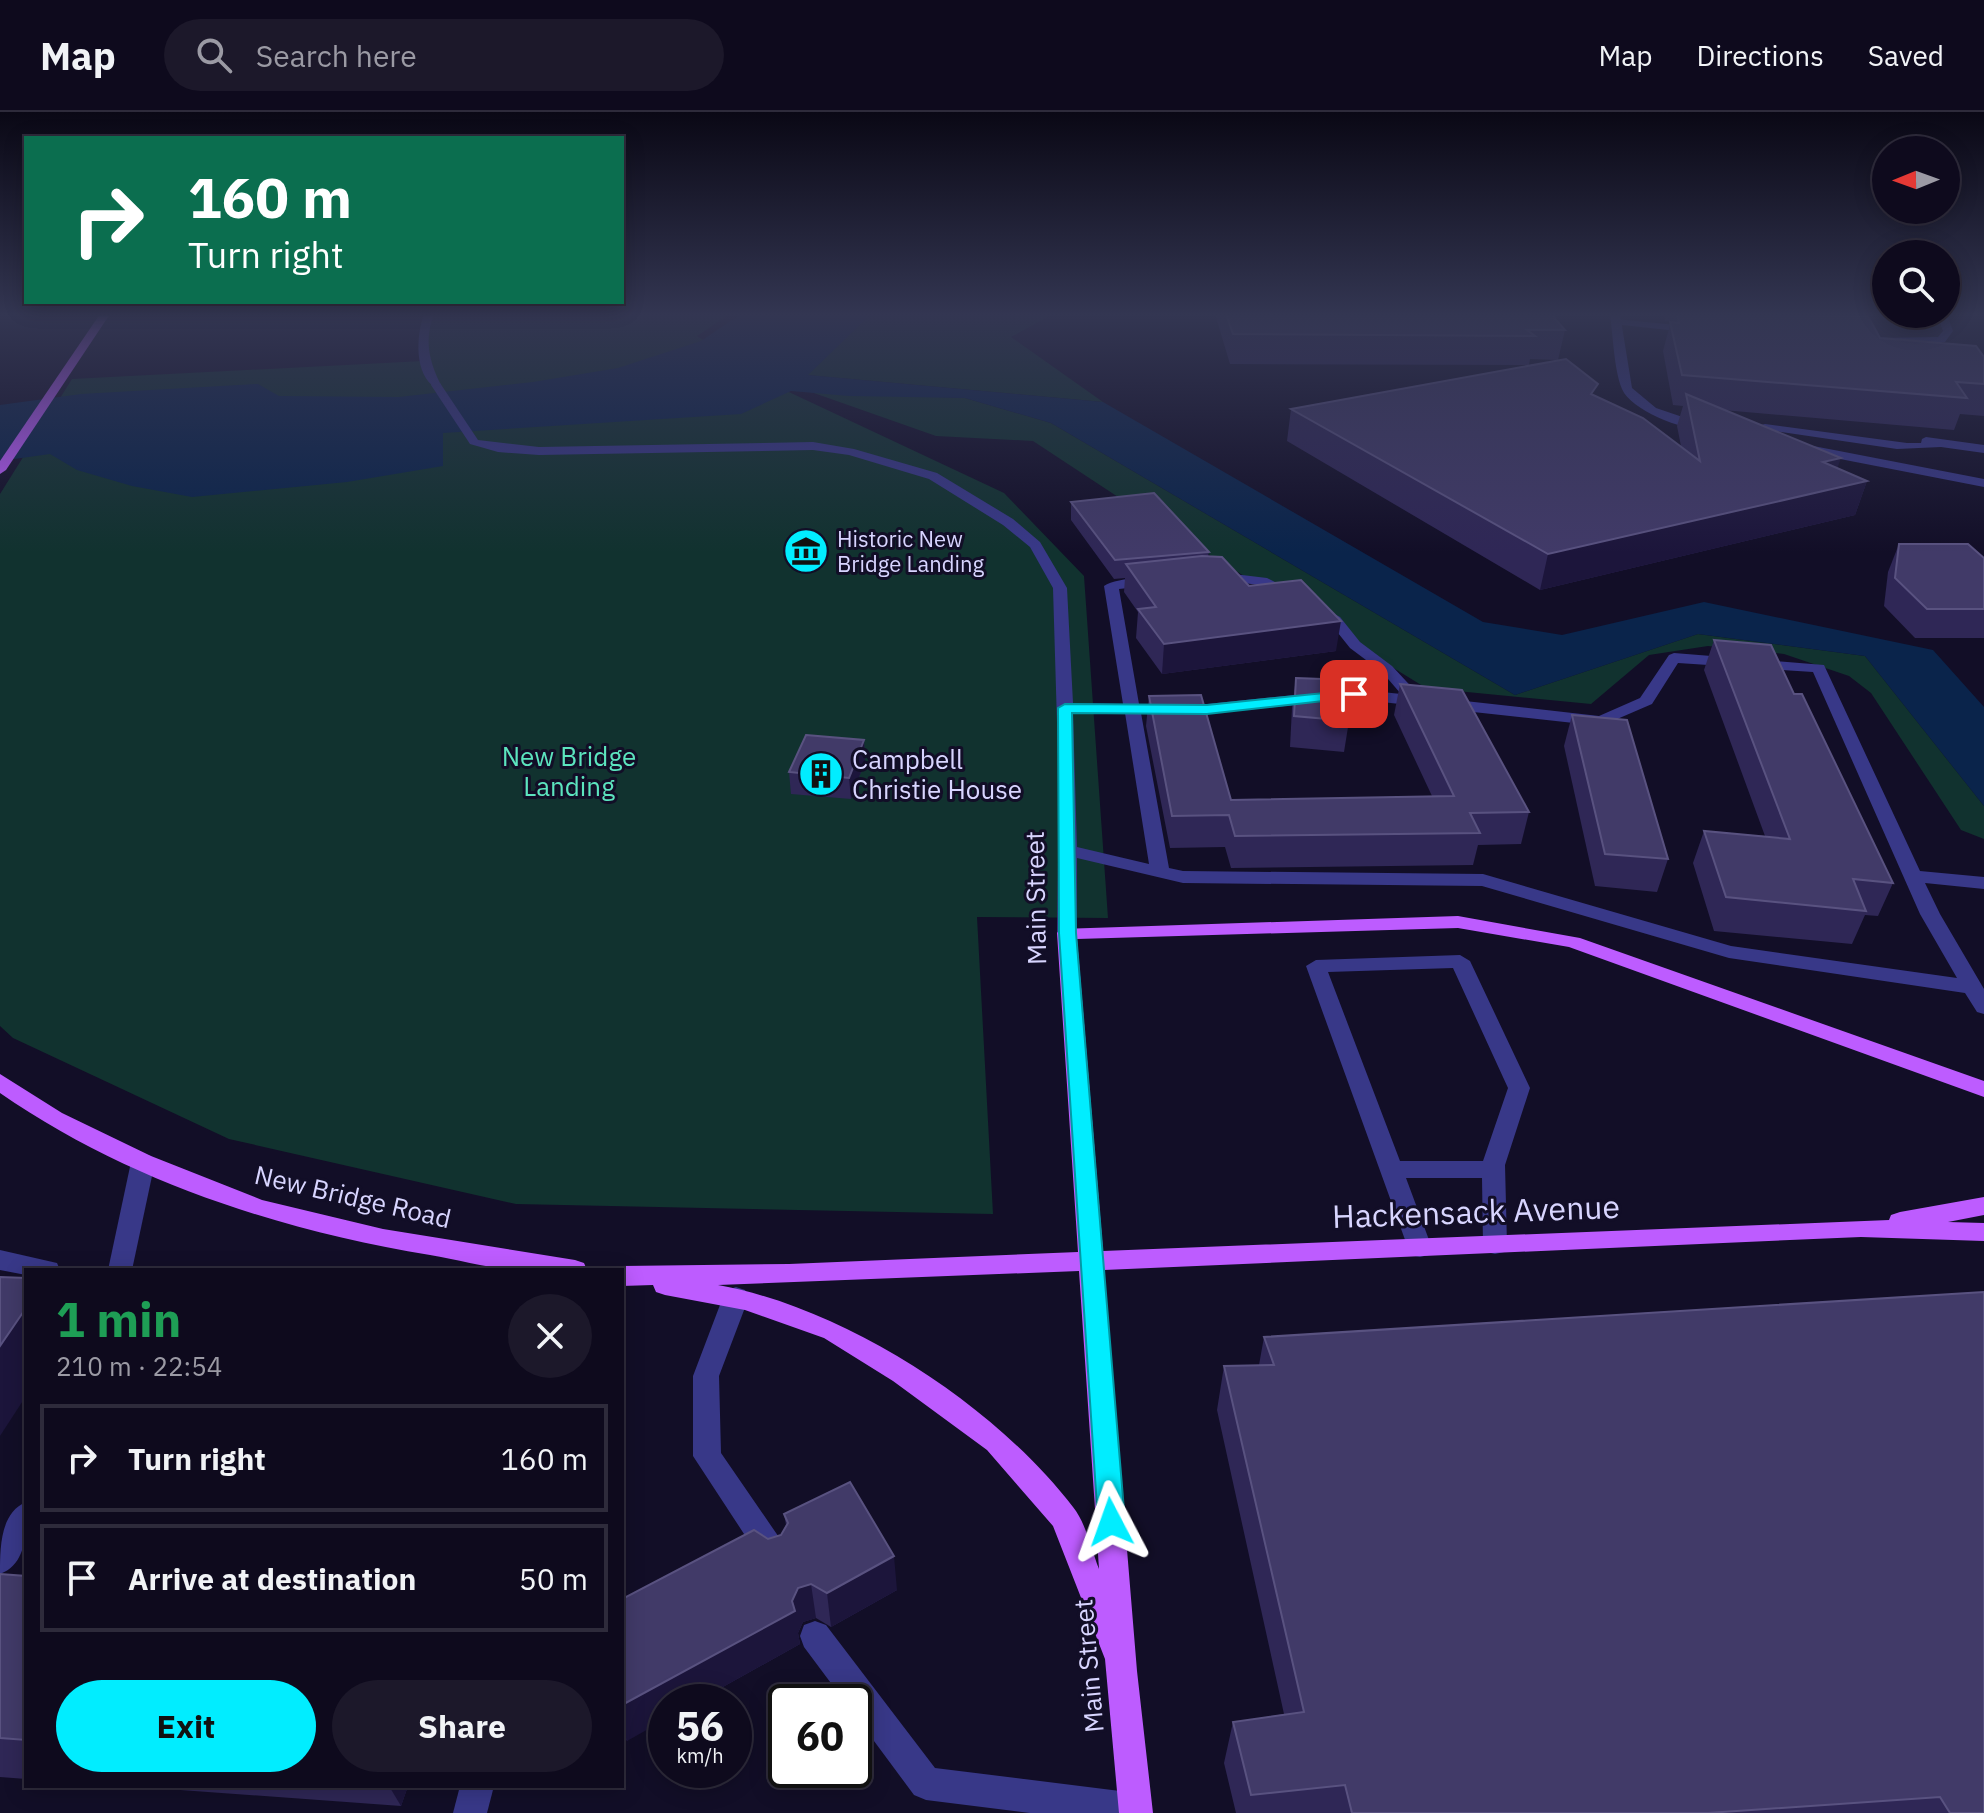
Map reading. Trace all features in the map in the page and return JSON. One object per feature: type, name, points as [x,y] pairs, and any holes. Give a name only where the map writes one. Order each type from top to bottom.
[{"type":"main road","points":[[0,470],[52,393]]},
{"type":"main road","points":[[1067,933],[1458,922],[1573,942],[1984,1089]]},
{"type":"main road","name":"Main Street","points":[[1067,933],[1121,1671],[1136,1811]]},
{"type":"main road","name":"New Bridge Road","points":[[0,1082],[54,1119],[143,1162],[258,1208],[383,1238],[552,1268]]},
{"type":"main road","name":"Hackensack Avenue","points":[[1861,1228],[1984,1206]]},
{"type":"main road","name":"Hackensack Avenue","points":[[1093,1260],[1861,1228],[1984,1232]]},
{"type":"main road","points":[[624,1276],[789,1274],[1093,1260]]},
{"type":"main road","points":[[624,1276],[736,1297],[833,1331],[902,1373],[997,1442],[1065,1518],[1121,1671]]},
{"type":"street","name":"Main Street","points":[[441,393],[474,442],[498,448],[539,451],[813,446],[850,452],[933,476],[1008,522],[1035,545],[1060,588],[1065,708],[1067,933]]},
{"type":"street","points":[[1630,393],[1660,414],[1714,431]]},
{"type":"street","points":[[1765,427],[1859,438],[1876,444],[1937,444],[1984,449]]},
{"type":"street","points":[[1759,439],[1774,442]]},
{"type":"street","points":[[1789,445],[1984,483]]},
{"type":"street","points":[[1208,575],[1262,581],[1304,600],[1335,620],[1355,645],[1387,669],[1415,701]]},
{"type":"street","points":[[1160,872],[1111,586],[1166,580]]},
{"type":"street","points":[[1065,708],[1207,709],[1354,694],[1601,721],[1646,701],[1674,658],[1819,668],[1930,914],[1984,1007]]},
{"type":"street","points":[[1067,850],[1183,877],[1483,880],[1729,952],[1972,987]]},
{"type":"street","points":[[1913,876],[1984,883]]},
{"type":"street","points":[[1420,1248],[1316,966],[1460,961],[1519,1088],[1493,1169],[1495,1245]]},
{"type":"street","points":[[120,1268],[143,1162]]},
{"type":"street","points":[[1391,1170],[1493,1169]]},
{"type":"street","points":[[0,1260],[38,1268]]},
{"type":"street","points":[[736,1297],[706,1376],[707,1456],[775,1556]]},
{"type":"street","points":[[0,1560],[24,1518]]},
{"type":"street","points":[[815,1636],[926,1783],[1136,1811]]},
{"type":"street","points":[[470,1813],[476,1788]]},
{"type":"green space","name":"New Bridge Landing","points":[[63,393],[792,393],[1004,493],[1084,576],[1108,918],[977,917],[993,1214],[516,1204],[229,1139],[13,1038],[0,1026],[0,494]]},
{"type":"green space","points":[[815,393],[965,398],[1051,423],[1515,695],[1698,634],[1865,656],[1984,806],[1984,839],[1961,830],[1871,693],[1849,676],[1784,654],[1708,646],[1649,655],[1591,704],[1426,688],[1150,518],[1033,441],[936,436]]},
{"type":"green space","points":[[1008,393],[1091,393],[1103,402]]},
{"type":"water","points":[[92,393],[399,397],[431,393],[786,393],[741,414],[443,433],[443,466],[347,482],[192,497],[132,486],[77,470],[50,454],[0,461],[0,405]]},
{"type":"water","points":[[819,393],[1009,393],[1103,402],[1483,622],[1562,635],[1704,602],[1933,650],[1984,707],[1984,806],[1865,656],[1698,634],[1515,695],[1051,423],[965,398]]},
{"type":"building","points":[[1377,393],[1591,393],[1643,418],[1700,461],[1686,394],[1841,458],[1823,462],[1867,481],[1548,554],[1291,409]]},
{"type":"building","points":[[1910,393],[1964,393],[1967,398]]},
{"type":"building","points":[[1154,493],[1209,552],[1115,560],[1071,502]]},
{"type":"building","points":[[1899,544],[1968,544],[1984,558],[1984,609],[1927,609],[1895,578]]},
{"type":"building","points":[[1202,556],[1222,557],[1249,586],[1301,580],[1341,621],[1164,644],[1138,609],[1156,607],[1126,564]]},
{"type":"building","points":[[1714,640],[1771,645],[1794,694],[1802,694],[1893,883],[1853,879],[1866,911],[1726,897],[1704,831],[1790,839]]},
{"type":"building","points":[[1296,678],[1348,680],[1349,721],[1294,716]]},
{"type":"building","points":[[1400,684],[1462,690],[1529,812],[1470,813],[1480,833],[1235,836],[1229,815],[1172,816],[1149,696],[1201,695],[1231,800],[1454,796]]},
{"type":"building","points":[[1572,715],[1627,720],[1668,859],[1605,854]]},
{"type":"building","points":[[806,735],[864,740],[849,778],[789,772]]},
{"type":"building","points":[[0,1277],[24,1278],[24,1311],[0,1346]]},
{"type":"building","points":[[1984,1292],[1984,1813],[1950,1813],[1940,1797],[1708,1813],[1352,1813],[1345,1785],[1251,1795],[1233,1722],[1304,1712],[1224,1366],[1274,1365],[1264,1337]]},
{"type":"building","points":[[850,1482],[894,1556],[827,1593],[811,1584],[798,1588],[792,1601],[795,1611],[661,1684],[648,1684],[648,1691],[624,1704],[624,1598],[754,1530],[768,1539],[781,1535],[788,1523],[784,1514]]},
{"type":"building","points":[[0,1574],[24,1576],[24,1740],[0,1738]]},
{"type":"place","name":"Historic New Bridge Landing","points":[[806,551]]},
{"type":"place","name":"Campbell Christie House","points":[[821,774]]},
{"type":"route","points":[[1111,1522],[1067,933],[1065,708],[1207,709],[1354,694]]}]
